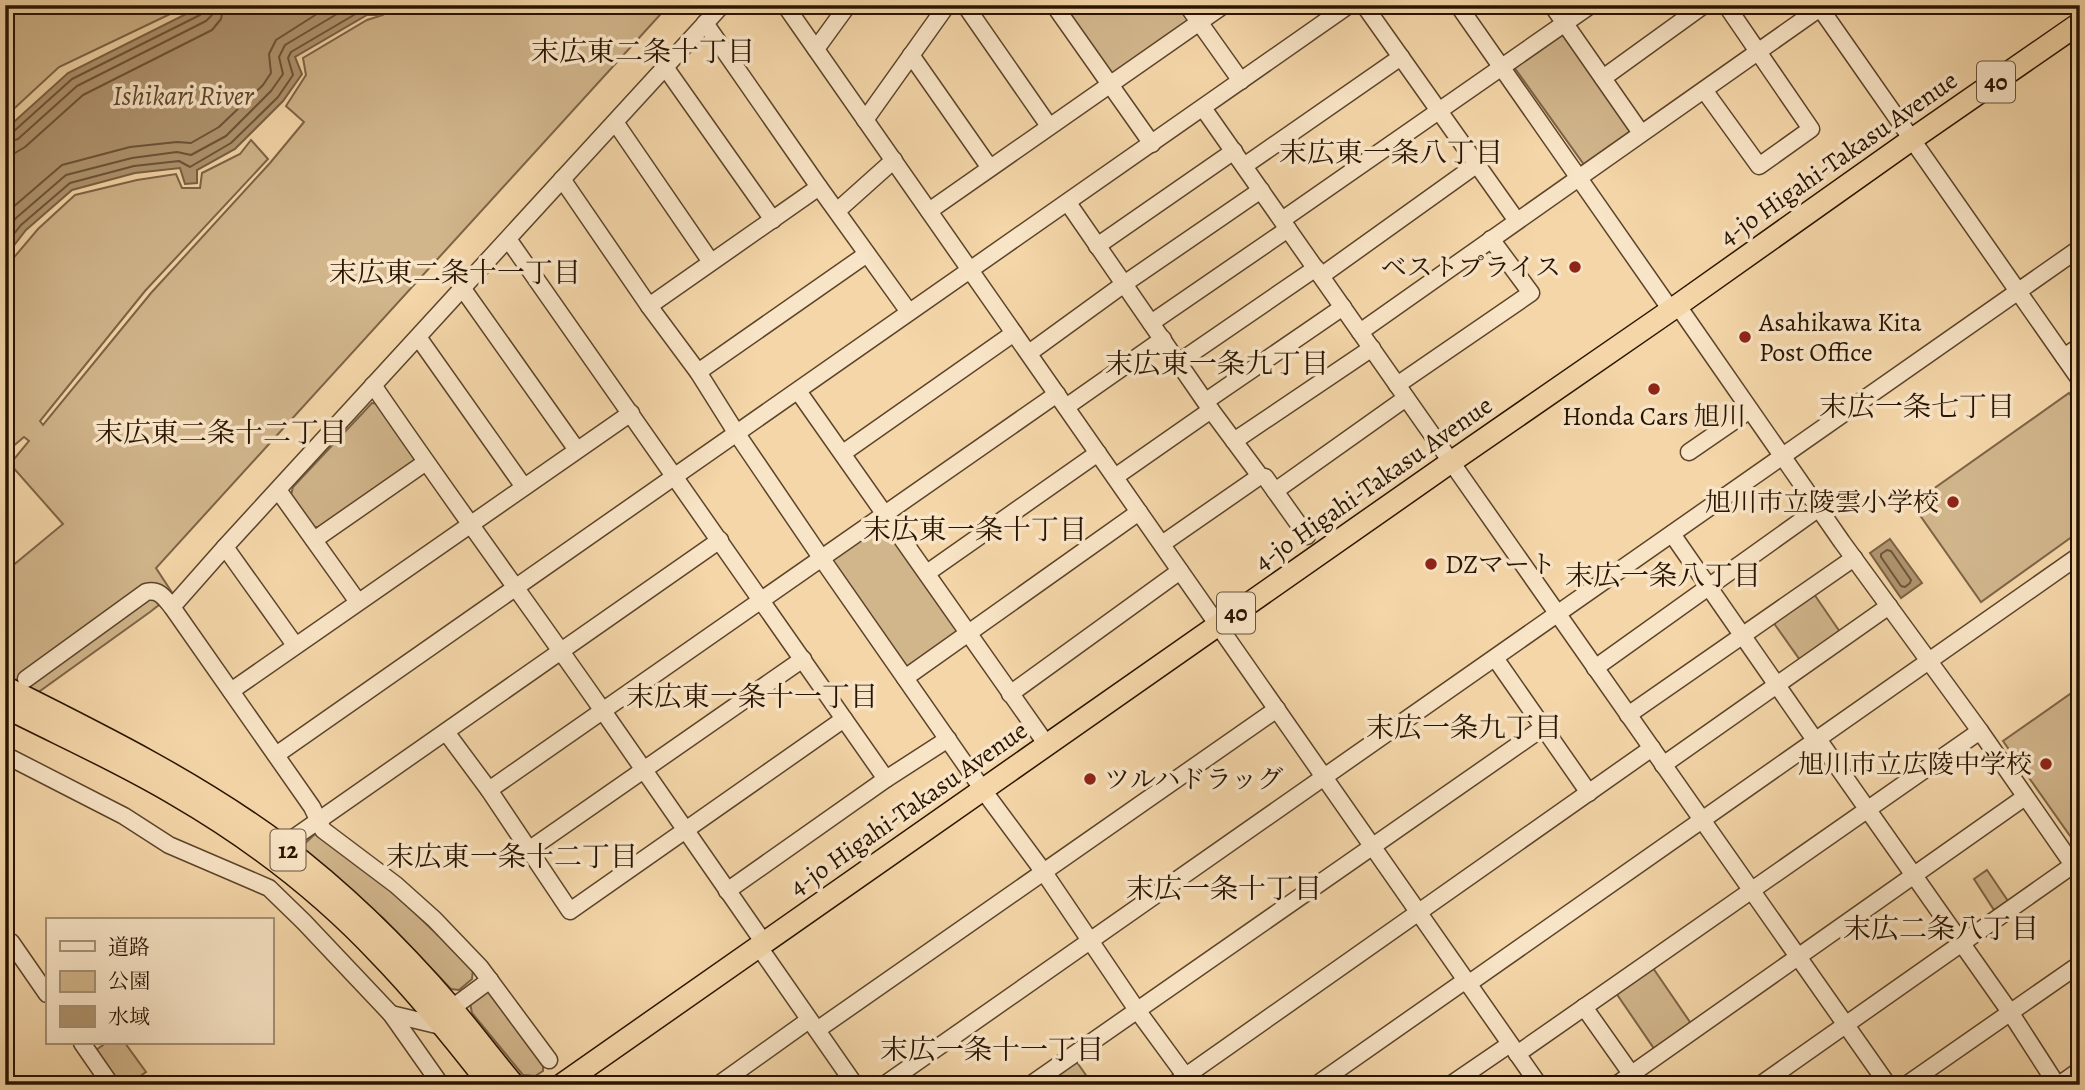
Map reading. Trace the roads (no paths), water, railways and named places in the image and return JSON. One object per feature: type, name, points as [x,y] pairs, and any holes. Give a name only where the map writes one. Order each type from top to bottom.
[{"type":"highway","name":"4-jo Higahi-Takasu Avenue","points":[[561,1085],[2080,23]]},
{"type":"highway","name":"12","points":[[5,687],[148,759],[219,803],[276,852]]},
{"type":"highway","name":"12","points":[[5,708],[131,769],[276,852],[336,890],[385,936],[449,1017],[514,1085]]},
{"type":"highway","name":"12","points":[[449,1017],[490,1085]]},
{"type":"street","points":[[172,607],[722,5]]},
{"type":"street","points":[[785,5],[1539,1085]]},
{"type":"street","points":[[816,49],[848,5]]},
{"type":"street","points":[[865,120],[947,5]]},
{"type":"street","points":[[965,5],[1049,126]]},
{"type":"street","points":[[1187,5],[1241,81]]},
{"type":"street","points":[[929,211],[1224,5]]},
{"type":"street","points":[[276,755],[1349,5]]},
{"type":"street","points":[[1364,5],[1517,221]]},
{"type":"street","points":[[1458,5],[1578,177],[1930,661],[2076,870],[1962,943],[1760,1085]]},
{"type":"street","points":[[1552,5],[1641,133]]},
{"type":"street","points":[[1151,323],[1440,111],[1591,5]]},
{"type":"street","points":[[1603,78],[1704,5]]},
{"type":"street","points":[[1704,90],[1759,166],[1811,129],[1726,5]]},
{"type":"street","points":[[1058,7],[1152,144]]},
{"type":"street","points":[[1360,331],[1819,7],[2080,380]]},
{"type":"street","points":[[705,23],[909,312]]},
{"type":"street","points":[[911,55],[990,168]]},
{"type":"street","points":[[1244,166],[1401,57]]},
{"type":"street","points":[[665,67],[773,220]]},
{"type":"street","points":[[1203,107],[1888,1085]]},
{"type":"street","points":[[615,122],[711,262]]},
{"type":"street","points":[[1097,246],[1234,151]]},
{"type":"street","points":[[837,211],[894,160]]},
{"type":"street","points":[[1179,362],[1318,272],[1476,164]]},
{"type":"street","points":[[562,179],[698,372],[822,559],[983,790],[1044,871],[1184,1082],[1418,912],[1651,748]]},
{"type":"street","points":[[649,306],[820,187]]},
{"type":"street","points":[[1029,354],[1124,284],[1261,190]]},
{"type":"street","points":[[1068,203],[1208,405],[1307,536]]},
{"type":"street","points":[[508,239],[886,779]]},
{"type":"street","points":[[1275,491],[1531,293],[1491,239]]},
{"type":"street","points":[[884,1085],[2080,248]]},
{"type":"street","points":[[698,372],[867,254]]},
{"type":"street","points":[[463,289],[577,450]]},
{"type":"street","points":[[1115,477],[1208,405],[1343,307]]},
{"type":"street","points":[[843,453],[1014,333]]},
{"type":"street","points":[[418,337],[524,487]]},
{"type":"street","points":[[489,790],[885,513],[1163,339]]},
{"type":"street","points":[[2064,358],[2080,346]]},
{"type":"street","points":[[1234,441],[1371,348]]},
{"type":"street","points":[[373,385],[686,830],[855,1085]]},
{"type":"street","points":[[798,391],[1047,745]]},
{"type":"street","points":[[1689,452],[1750,410]]},
{"type":"street","points":[[231,691],[631,413]]},
{"type":"street","points":[[927,573],[1098,453]]},
{"type":"street","points":[[314,540],[426,463]]},
{"type":"street","points":[[1162,544],[1260,476]]},
{"type":"street","points":[[278,490],[358,602]]},
{"type":"street","points":[[1595,668],[1819,508]]},
{"type":"street","points":[[905,678],[1139,512]]},
{"type":"street","points":[[1672,534],[1962,943],[2058,1085],[2080,1070]]},
{"type":"street","points":[[255,882],[276,852],[318,820],[720,540]]},
{"type":"street","points":[[225,547],[295,645]]},
{"type":"street","points":[[1317,1085],[2080,555]]},
{"type":"street","points":[[1628,715],[1854,558]]},
{"type":"street","points":[[1010,694],[1180,571]]},
{"type":"street","points":[[26,679],[146,592],[161,594],[313,807],[323,830],[396,885],[434,919],[480,967],[549,1060]]},
{"type":"street","points":[[1664,765],[1889,606]]},
{"type":"street","points":[[1495,658],[1589,793]]},
{"type":"street","points":[[530,849],[803,659]]},
{"type":"street","points":[[718,1085],[1044,871],[1277,709]]},
{"type":"street","points":[[446,732],[530,849],[570,911],[844,719]]},
{"type":"street","points":[[1030,1085],[1544,727]]},
{"type":"street","points":[[1450,1085],[1584,1007],[1980,731]]},
{"type":"street","points":[[727,891],[886,779],[948,739]]},
{"type":"street","points":[[5,755],[124,816],[169,845],[269,888],[391,1014],[441,1085]]},
{"type":"street","points":[[1616,1085],[1635,1079],[1798,956],[2025,797]]},
{"type":"street","points":[[11,942],[46,993]]},
{"type":"street","points":[[1906,1085],[2080,964]]},
{"type":"street","points":[[391,1014],[449,1017],[490,980]]},
{"type":"street","points":[[1584,1007],[1635,1079]]},
{"type":"street","points":[[83,1044],[111,1085]]},
{"type":"water","name":"Ishikari River","points":[[204,5],[385,5],[377,15],[367,15],[295,57],[302,74],[283,101],[235,149],[197,170],[197,183],[185,184],[180,168],[135,173],[72,190],[26,230],[5,257],[5,130],[68,73]]},
{"type":"water","points":[[1890,539],[1922,583],[1901,598],[1870,553]]},
{"type":"place","name":"ベストプライス","points":[[1575,267]]},
{"type":"place","name":"Asahikawa Kita Post Office","points":[[1745,337]]},
{"type":"place","name":"Honda Cars 旭川","points":[[1654,389]]},
{"type":"place","name":"旭川市立陵雲小学校","points":[[1953,502]]},
{"type":"place","name":"DZマート","points":[[1431,564]]},
{"type":"place","name":"旭川市立広陵中学校","points":[[2046,764]]},
{"type":"place","name":"ツルハドラッグ","points":[[1090,779]]},
{"type":"district","name":"末広東二条十丁目","points":[[643,51]]},
{"type":"district","name":"末広東一条八丁目","points":[[1391,152]]},
{"type":"district","name":"末広東二条十一丁目","points":[[455,272]]},
{"type":"district","name":"末広東一条九丁目","points":[[1217,363]]},
{"type":"district","name":"末広一条七丁目","points":[[1917,406]]},
{"type":"district","name":"末広東二条十二丁目","points":[[221,432]]},
{"type":"district","name":"末広東一条十丁目","points":[[975,529]]},
{"type":"district","name":"末広一条八丁目","points":[[1663,575]]},
{"type":"district","name":"末広東一条十一丁目","points":[[752,696]]},
{"type":"district","name":"末広一条九丁目","points":[[1464,727]]},
{"type":"district","name":"末広東一条十二丁目","points":[[512,856]]},
{"type":"district","name":"末広一条十丁目","points":[[1224,888]]},
{"type":"district","name":"末広二条八丁目","points":[[1941,928]]},
{"type":"district","name":"末広一条十一丁目","points":[[992,1049]]}]
